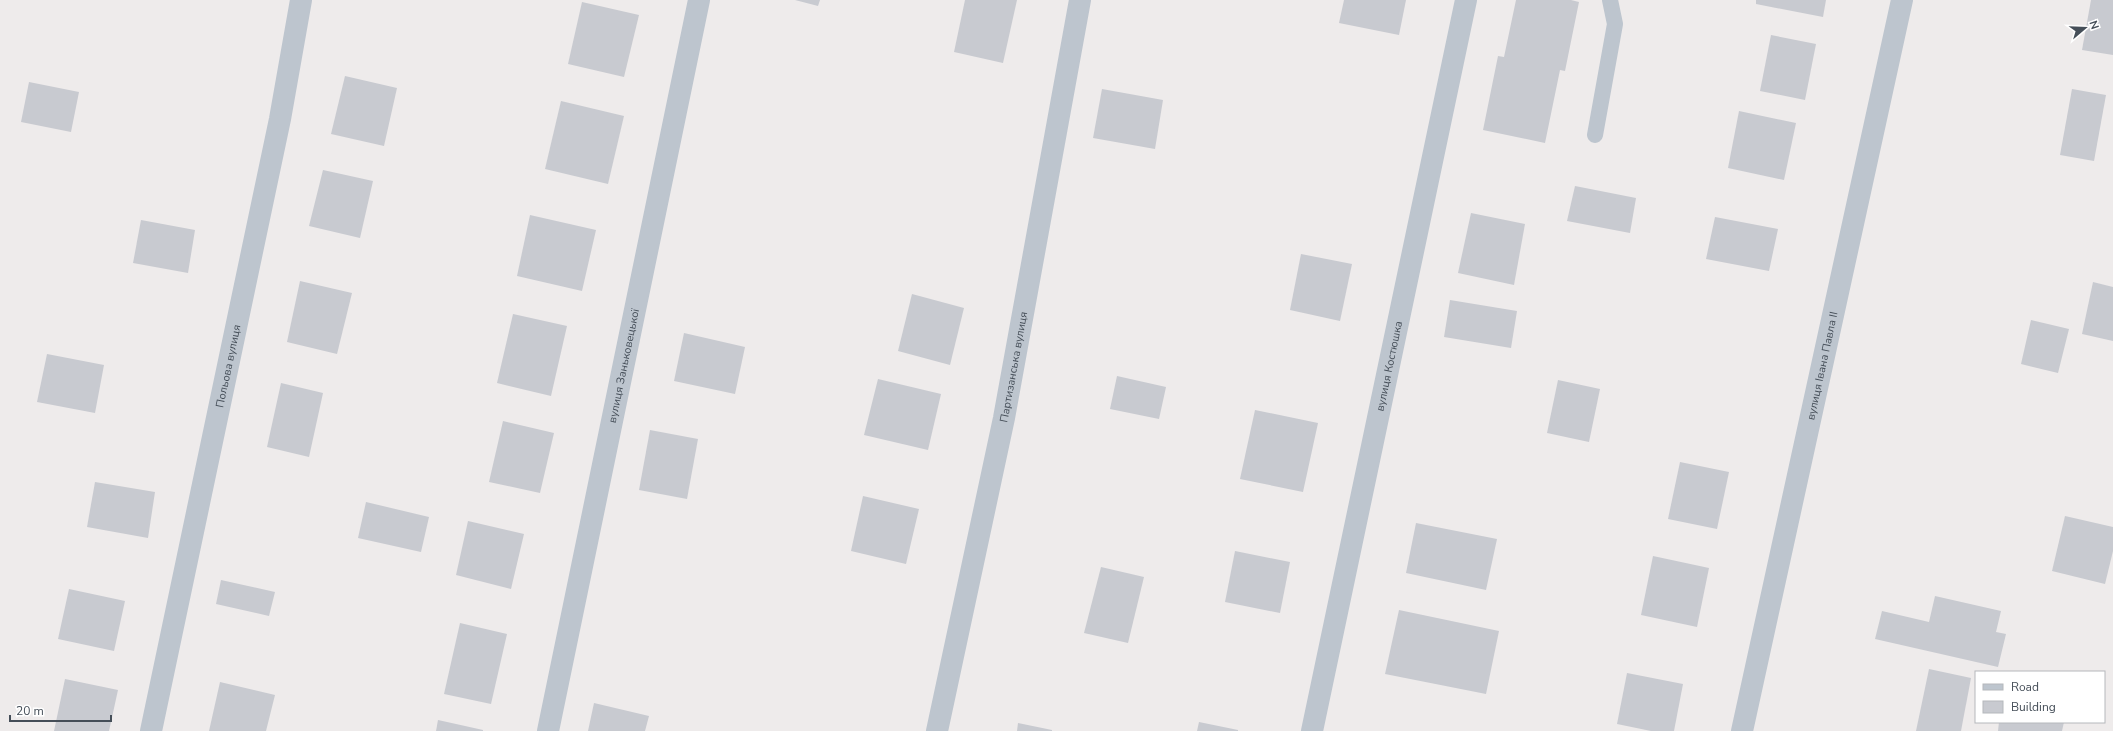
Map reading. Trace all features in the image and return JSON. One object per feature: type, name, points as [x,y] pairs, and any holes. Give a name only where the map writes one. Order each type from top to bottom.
[{"type":"street","name":"Польова вулиця","points":[[151,731],[280,119],[301,0]]},
{"type":"street","name":"вулиця Заньковецької","points":[[548,731],[699,0]]},
{"type":"street","name":"Партизанська вулиця","points":[[937,731],[1004,418],[1080,0]]},
{"type":"street","name":"вулиця Костюшка","points":[[1312,731],[1466,0]]},
{"type":"street","name":"вулиця Івана Павла II","points":[[1742,731],[1902,0]]},
{"type":"lane","points":[[1595,135],[1615,24],[1610,0]]},
{"type":"building","points":[[795,0],[820,0],[818,6]]},
{"type":"building","points":[[965,0],[1017,0],[1003,63],[954,52]]},
{"type":"building","points":[[1344,0],[1406,0],[1399,35],[1339,23]]},
{"type":"building","points":[[1516,0],[1571,0],[1579,2],[1565,71],[1560,70],[1545,143],[1483,130],[1498,56],[1504,57]]},
{"type":"building","points":[[1756,0],[1826,0],[1823,17],[1756,4]]},
{"type":"building","points":[[2091,0],[2113,0],[2113,55],[2082,50]]},
{"type":"building","points":[[582,2],[639,15],[624,77],[568,64]]},
{"type":"building","points":[[1771,35],[1816,44],[1805,100],[1760,91]]},
{"type":"building","points":[[345,76],[397,88],[384,146],[331,134]]},
{"type":"building","points":[[29,82],[79,92],[71,132],[21,122]]},
{"type":"building","points":[[1102,89],[1163,100],[1155,149],[1093,138]]},
{"type":"building","points":[[2072,89],[2106,95],[2094,161],[2060,155]]},
{"type":"building","points":[[561,101],[624,116],[608,184],[545,169]]},
{"type":"building","points":[[1739,111],[1796,123],[1784,180],[1728,168]]},
{"type":"building","points":[[323,170],[373,181],[360,238],[309,226]]},
{"type":"building","points":[[1575,186],[1636,198],[1630,233],[1567,221]]},
{"type":"building","points":[[1471,213],[1525,224],[1514,285],[1458,273]]},
{"type":"building","points":[[530,215],[596,230],[582,291],[517,276]]},
{"type":"building","points":[[1715,217],[1778,229],[1769,271],[1706,259]]},
{"type":"building","points":[[141,220],[195,230],[188,273],[133,263]]},
{"type":"building","points":[[1301,254],[1352,264],[1340,321],[1290,310]]},
{"type":"building","points":[[300,281],[352,293],[337,354],[287,342]]},
{"type":"building","points":[[2093,282],[2113,287],[2113,341],[2082,334]]},
{"type":"building","points":[[912,294],[964,308],[950,365],[898,351]]},
{"type":"building","points":[[1450,300],[1517,311],[1511,348],[1444,337]]},
{"type":"building","points":[[513,314],[567,326],[551,396],[497,383]]},
{"type":"building","points":[[2031,320],[2069,329],[2058,373],[2021,364]]},
{"type":"building","points":[[684,333],[745,347],[735,394],[674,381]]},
{"type":"building","points":[[47,354],[104,365],[95,413],[37,402]]},
{"type":"building","points":[[1117,376],[1166,387],[1159,419],[1110,409]]},
{"type":"building","points":[[878,379],[941,394],[928,450],[864,435]]},
{"type":"building","points":[[1558,380],[1600,389],[1589,442],[1547,433]]},
{"type":"building","points":[[281,383],[323,393],[309,457],[267,447]]},
{"type":"building","points":[[1255,410],[1318,423],[1303,492],[1240,479]]},
{"type":"building","points":[[503,421],[554,433],[540,493],[489,482]]},
{"type":"building","points":[[650,430],[698,439],[687,499],[639,490]]},
{"type":"building","points":[[1680,462],[1729,472],[1717,529],[1668,519]]},
{"type":"building","points":[[95,482],[155,492],[148,538],[87,527]]},
{"type":"building","points":[[863,496],[919,509],[906,564],[851,551]]},
{"type":"building","points":[[366,502],[429,517],[421,552],[358,538]]},
{"type":"building","points":[[2065,516],[2113,527],[2113,551],[2105,584],[2052,571]]},
{"type":"building","points":[[468,521],[524,534],[511,589],[456,575]]},
{"type":"building","points":[[1416,523],[1497,539],[1486,590],[1406,573]]},
{"type":"building","points":[[1235,551],[1290,562],[1280,613],[1225,602]]},
{"type":"building","points":[[1653,556],[1709,568],[1697,627],[1641,615]]},
{"type":"building","points":[[1101,567],[1144,577],[1128,643],[1084,633]]},
{"type":"building","points":[[221,580],[275,592],[269,616],[216,604]]},
{"type":"building","points":[[69,589],[125,601],[114,651],[58,639]]},
{"type":"building","points":[[1935,596],[2001,611],[1996,632],[2006,634],[1998,667],[1875,639],[1882,611],[1929,622]]},
{"type":"building","points":[[1399,610],[1499,631],[1486,694],[1385,674]]},
{"type":"building","points":[[460,623],[507,634],[491,704],[444,694]]},
{"type":"building","points":[[1929,669],[1971,678],[1961,731],[1916,731]]},
{"type":"building","points":[[1627,673],[1683,684],[1674,731],[1651,731],[1617,724]]},
{"type":"building","points":[[65,679],[118,690],[109,731],[54,731]]},
{"type":"building","points":[[220,682],[275,695],[266,731],[209,731]]},
{"type":"building","points":[[594,703],[649,716],[645,731],[588,731]]},
{"type":"building","points":[[438,720],[483,730],[483,731],[436,731]]},
{"type":"building","points":[[1199,722],[1238,730],[1238,731],[1197,731]]},
{"type":"building","points":[[1018,723],[1052,730],[1052,731],[1017,731]]},
{"type":"building","points":[[1999,723],[2064,723],[2062,731],[1998,731]]}]
